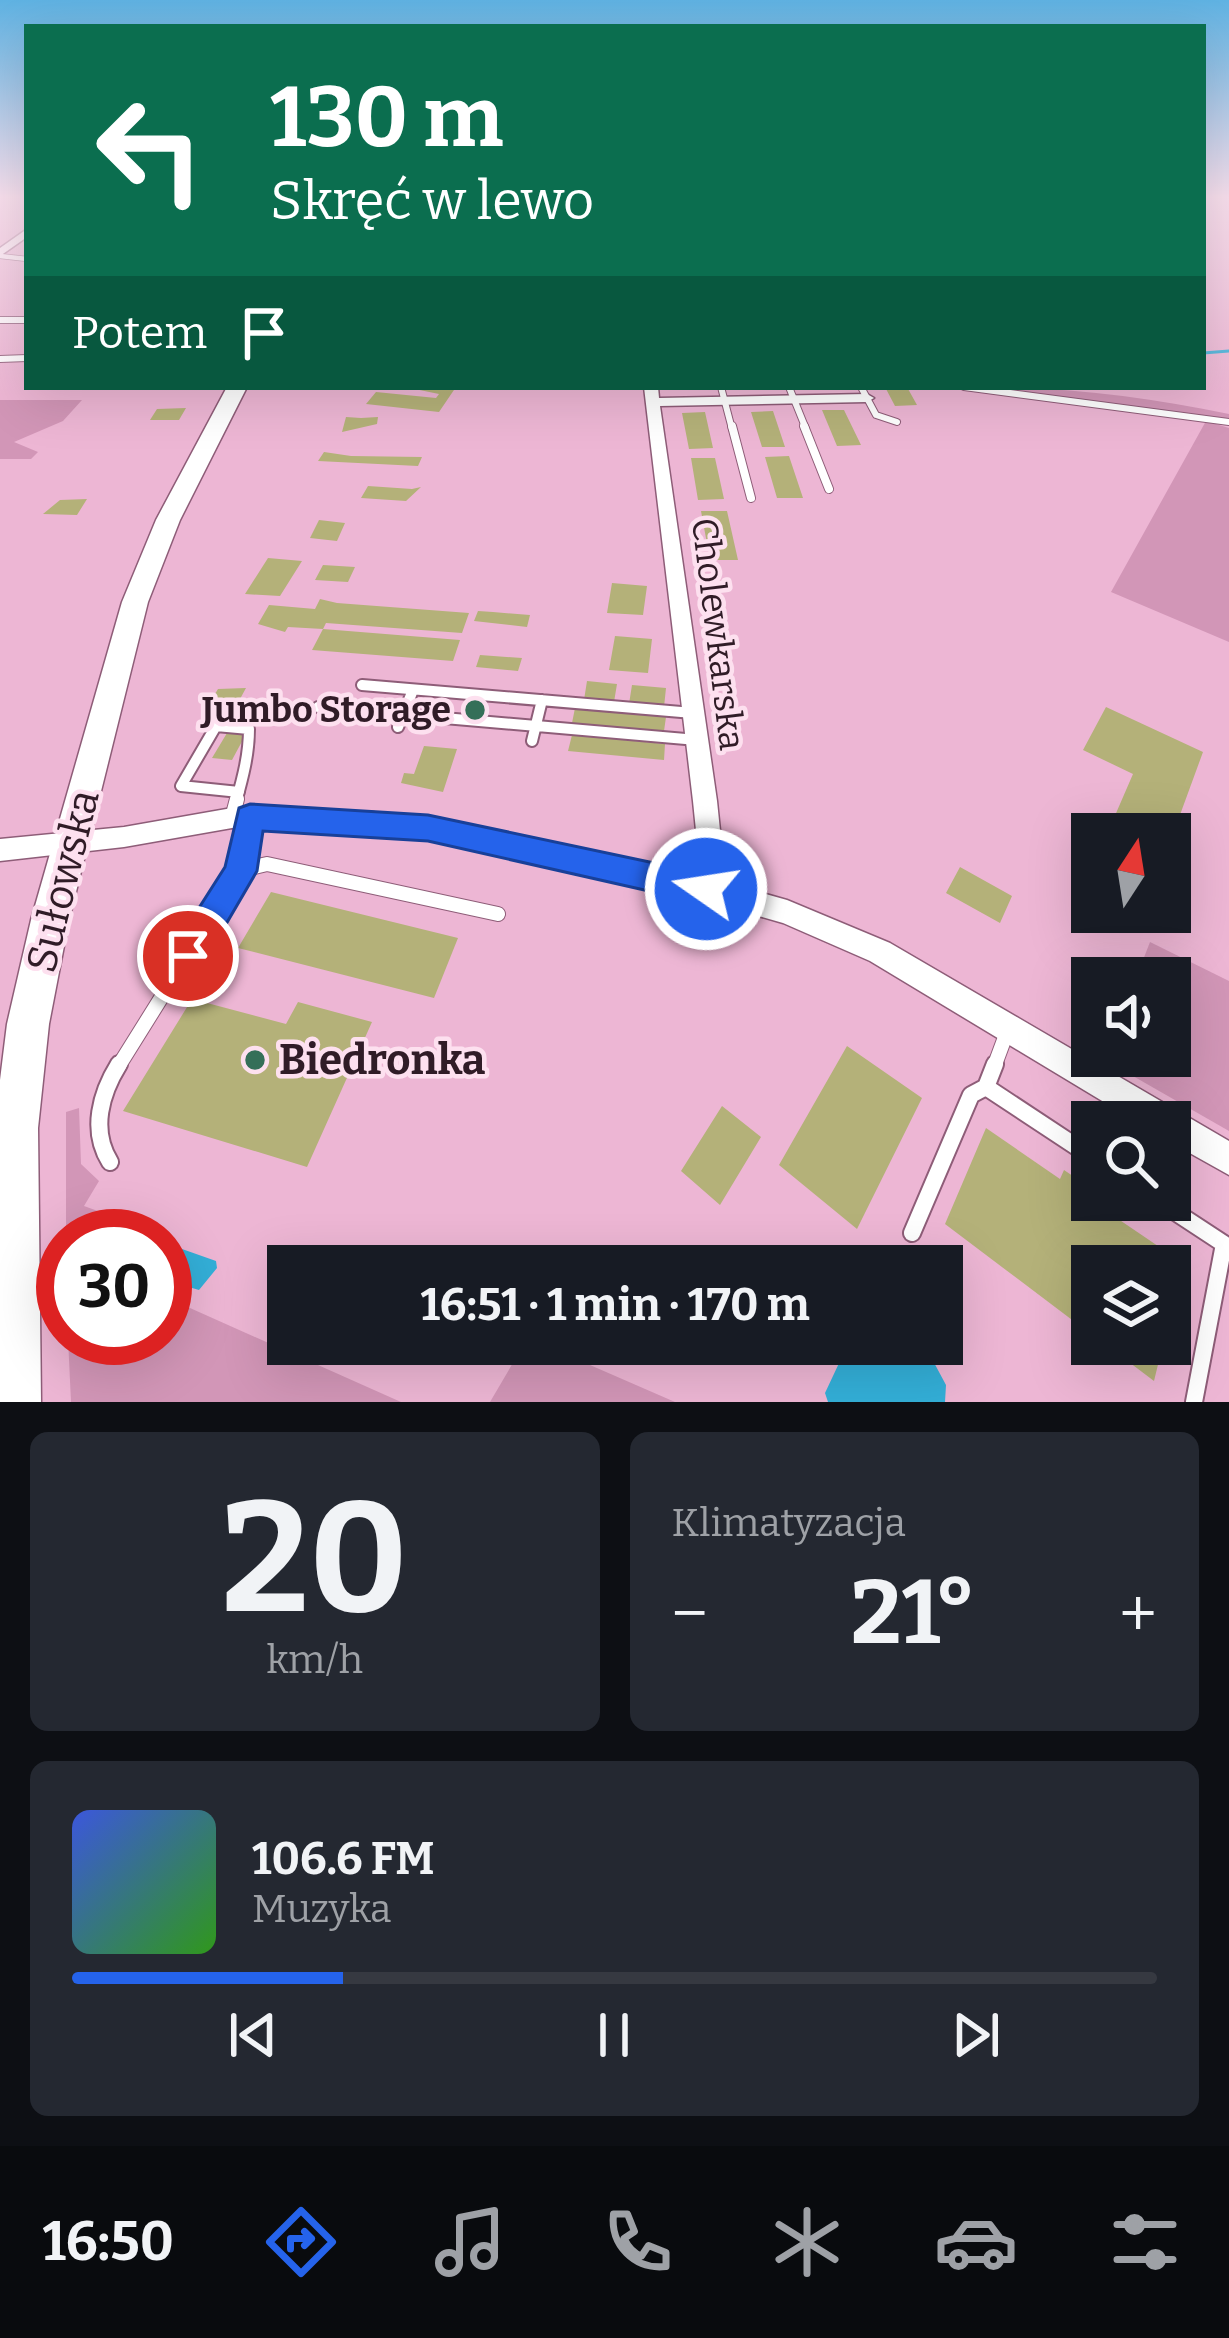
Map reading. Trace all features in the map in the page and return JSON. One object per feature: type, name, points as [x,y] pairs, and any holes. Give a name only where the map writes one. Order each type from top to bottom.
[{"type":"main road","name":"Sułowska","points":[[14,1402],[16,1128],[28,1024],[135,602],[168,520],[235,390]]},
{"type":"street","points":[[652,395],[864,393]]},
{"type":"street","name":"Cholewkarska","points":[[652,395],[712,860],[706,889]]},
{"type":"street","points":[[0,850],[71,844],[240,809],[428,828],[706,889],[788,913],[880,952],[1131,1101]]},
{"type":"street","points":[[1191,1137],[1229,1159]]},
{"type":"lane","points":[[987,390],[1229,422]]},
{"type":"lane","points":[[791,393],[829,489]]},
{"type":"lane","points":[[864,393],[876,415],[897,422]]},
{"type":"lane","points":[[723,394],[751,498]]},
{"type":"lane","points":[[362,685],[695,713]]},
{"type":"lane","points":[[400,721],[413,689]]},
{"type":"lane","points":[[532,741],[542,700]]},
{"type":"lane","points":[[317,707],[400,721],[698,740]]},
{"type":"lane","points":[[110,1162],[101,1152],[99,1108],[106,1085],[241,871],[240,809],[249,729],[216,726],[182,786],[240,809]]},
{"type":"lane","points":[[241,871],[268,864],[498,914]]},
{"type":"lane","points":[[912,1233],[971,1096],[986,1087],[1008,1029]]},
{"type":"lane","points":[[986,1087],[1071,1143]]},
{"type":"lane","points":[[1189,1221],[1224,1244],[1194,1402]]},
{"type":"shaded area","points":[[1007,390],[1138,398],[1229,414],[1229,420]]},
{"type":"shaded area","points":[[0,400],[82,400],[63,421],[14,442],[38,452],[31,459],[0,459]]},
{"type":"shaded area","points":[[1206,421],[1229,428],[1229,642],[1111,592]]},
{"type":"shaded area","points":[[1150,942],[1180,957],[1144,957]]},
{"type":"shaded area","points":[[1191,962],[1229,981],[1229,1131],[1191,1109],[1191,1101],[1177,1101],[1135,1077],[1191,1077]]},
{"type":"shaded area","points":[[79,1108],[81,1164],[99,1181],[84,1206],[92,1209],[66,1209],[66,1112]]},
{"type":"shaded area","points":[[192,1309],[267,1342],[267,1365],[318,1365],[401,1402],[71,1402],[69,1365],[192,1365]]},
{"type":"shaded area","points":[[512,1365],[590,1365],[675,1402],[490,1402]]},
{"type":"water","points":[[192,1253],[216,1261],[217,1268],[199,1290],[192,1288]]},
{"type":"water","points":[[838,1365],[935,1365],[946,1385],[945,1402],[828,1402],[825,1393]]},
{"type":"building","points":[[420,390],[454,390],[439,412],[366,404],[376,392],[436,398],[439,394]]},
{"type":"building","points":[[887,390],[909,390],[917,405],[895,406]]},
{"type":"building","points":[[186,408],[179,420],[150,420],[157,409]]},
{"type":"building","points":[[822,410],[844,410],[861,445],[837,446]]},
{"type":"building","points":[[773,411],[785,447],[762,447],[751,412]]},
{"type":"building","points":[[705,412],[713,448],[689,449],[682,413]]},
{"type":"building","points":[[346,417],[378,417],[377,424],[342,432]]},
{"type":"building","points":[[324,452],[422,457],[418,466],[318,461]]},
{"type":"building","points":[[789,456],[803,498],[777,498],[765,457]]},
{"type":"building","points":[[691,458],[715,458],[724,499],[698,500]]},
{"type":"building","points":[[368,486],[421,487],[406,501],[361,498]]},
{"type":"building","points":[[87,499],[77,515],[43,514],[60,500]]},
{"type":"building","points":[[701,511],[727,511],[738,560],[710,560]]},
{"type":"building","points":[[319,520],[345,523],[337,541],[310,538]]},
{"type":"building","points":[[268,558],[302,561],[280,596],[245,594]]},
{"type":"building","points":[[323,565],[355,567],[348,582],[315,580]]},
{"type":"building","points":[[612,583],[647,586],[643,615],[607,613]]},
{"type":"building","points":[[320,599],[469,613],[462,633],[326,623],[323,629],[288,627],[285,632],[258,624],[269,605],[315,609]]},
{"type":"building","points":[[478,611],[530,615],[527,627],[474,621]]},
{"type":"building","points":[[323,629],[460,640],[453,661],[312,650]]},
{"type":"building","points":[[615,636],[652,639],[648,673],[609,670]]},
{"type":"building","points":[[480,655],[522,658],[518,671],[476,667]]},
{"type":"building","points":[[587,681],[617,684],[614,702],[584,700]]},
{"type":"building","points":[[632,685],[666,688],[664,707],[629,704]]},
{"type":"building","points":[[246,688],[234,710],[207,707],[218,689]]},
{"type":"building","points":[[1106,707],[1203,752],[1181,813],[1116,813],[1133,774],[1083,750]]},
{"type":"building","points":[[575,708],[666,717],[664,731],[572,723]]},
{"type":"building","points":[[227,733],[246,734],[232,760],[212,758]]},
{"type":"building","points":[[572,735],[665,744],[664,760],[568,751]]},
{"type":"building","points":[[424,746],[457,749],[443,792],[401,783],[404,773],[414,774]]},
{"type":"building","points":[[960,867],[1012,896],[1000,923],[946,893]]},
{"type":"building","points":[[271,892],[458,938],[434,998],[238,948]]},
{"type":"building","name":"Biedronka","points":[[192,999],[286,1024],[298,1002],[372,1022],[307,1167],[123,1111]]},
{"type":"building","points":[[847,1046],[922,1098],[857,1229],[779,1165]]},
{"type":"building","points":[[722,1106],[761,1137],[720,1205],[681,1171]]},
{"type":"building","points":[[986,1128],[1060,1179],[1064,1170],[1071,1175],[1071,1221],[1121,1221],[1156,1245],[1071,1245],[1071,1319],[945,1224]]},
{"type":"building","points":[[1133,1365],[1158,1365],[1154,1381]]},
{"type":"waterway","points":[[1206,353],[1229,351]]},
{"type":"place","name":"Jumbo Storage","points":[[475,710]]},
{"type":"place","name":"Biedronka","points":[[255,1060]]},
{"type":"route","points":[[188,956],[241,871],[250,817],[428,828],[706,889]]}]
